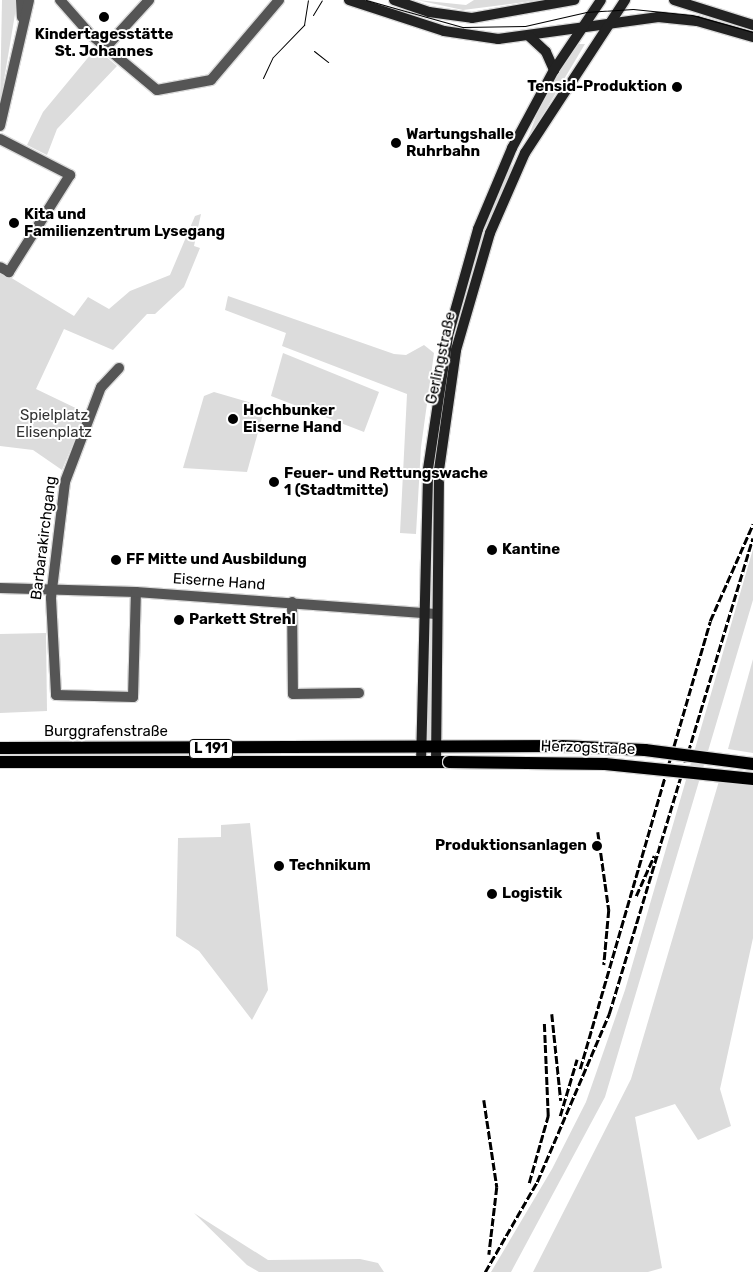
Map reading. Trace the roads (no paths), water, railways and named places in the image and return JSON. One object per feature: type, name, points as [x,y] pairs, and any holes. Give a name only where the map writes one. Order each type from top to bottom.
[{"type":"main road","points":[[349,0],[466,36],[529,36],[611,22],[681,18],[753,37]]},
{"type":"main road","points":[[394,0],[429,12],[472,18],[574,0]]},
{"type":"main road","name":"Gerlingstraße","points":[[421,762],[422,612],[431,427],[450,328],[478,229],[512,148],[554,70],[601,0]]},
{"type":"main road","name":"Gerlingstraße","points":[[443,762],[436,746],[436,614],[442,429],[456,350],[478,268],[525,153],[625,0]]},
{"type":"main road","points":[[674,0],[753,25]]},
{"type":"main road","points":[[529,36],[546,52],[554,70]]},
{"type":"main road","name":"Herzogstraße","points":[[421,747],[452,745],[637,750],[753,764]]},
{"type":"main road","name":"Burggrafenstraße","points":[[0,748],[421,747]]},
{"type":"main road","name":"Burggrafenstraße","points":[[0,762],[421,762]]},
{"type":"main road","name":"Herzogstraße","points":[[421,762],[605,764],[753,779]]},
{"type":"street","points":[[21,0],[24,31]]},
{"type":"street","points":[[0,126],[24,31],[29,0]]},
{"type":"street","points":[[60,0],[106,47],[153,88],[201,85],[211,80],[279,0]]},
{"type":"street","points":[[106,47],[149,0]]},
{"type":"street","points":[[0,139],[70,175],[5,269]]},
{"type":"street","name":"Barbarakirchgang","points":[[119,368],[101,387],[67,471],[53,588],[56,695],[133,697],[136,592]]},
{"type":"street","name":"Eiserne Hand","points":[[0,588],[53,588],[136,592],[436,614]]},
{"type":"street","points":[[292,602],[293,694],[359,693]]},
{"type":"tram line","points":[[263,78],[273,57],[304,25],[308,0]]},
{"type":"tram line","points":[[313,15],[322,0]]},
{"type":"tram line","points":[[366,0],[463,27],[525,26],[586,12],[633,9],[692,15],[753,32]]},
{"type":"tram line","points":[[314,51],[328,62]]},
{"type":"railway","points":[[580,1069],[710,621],[753,524]]},
{"type":"railway","points":[[485,1272],[537,1182],[609,1014],[753,538]]},
{"type":"railway","points":[[598,832],[609,910],[604,965]]},
{"type":"railway","points":[[636,896],[654,856]]},
{"type":"railway","points":[[552,1014],[561,1101]]},
{"type":"railway","points":[[529,1183],[548,1116],[544,1022]]},
{"type":"railway","points":[[560,1116],[577,1059]]},
{"type":"railway","points":[[484,1100],[497,1187],[489,1255]]},
{"type":"place","name":"Kindertagesstätte St. Johannes","points":[[104,17]]},
{"type":"place","name":"Tensid-Produktion","points":[[677,87]]},
{"type":"place","name":"Wartungshalle Ruhrbahn","points":[[396,143]]},
{"type":"place","name":"Kita und Familienzentrum Lysegang","points":[[14,223]]},
{"type":"place","name":"Hochbunker Eiserne Hand","points":[[233,419]]},
{"type":"place","name":"Feuer- und Rettungswache 1 (Stadtmitte)","points":[[274,482]]},
{"type":"place","name":"Kantine","points":[[492,550]]},
{"type":"place","name":"FF Mitte und Ausbildung","points":[[116,560]]},
{"type":"place","name":"Parkett Strehl","points":[[179,620]]},
{"type":"place","name":"Produktionsanlagen","points":[[597,846]]},
{"type":"place","name":"Technikum","points":[[279,866]]},
{"type":"place","name":"Logistik","points":[[492,894]]},
{"type":"park label","name":"Spielplatz Elisenplatz","points":[[54,424]]}]
